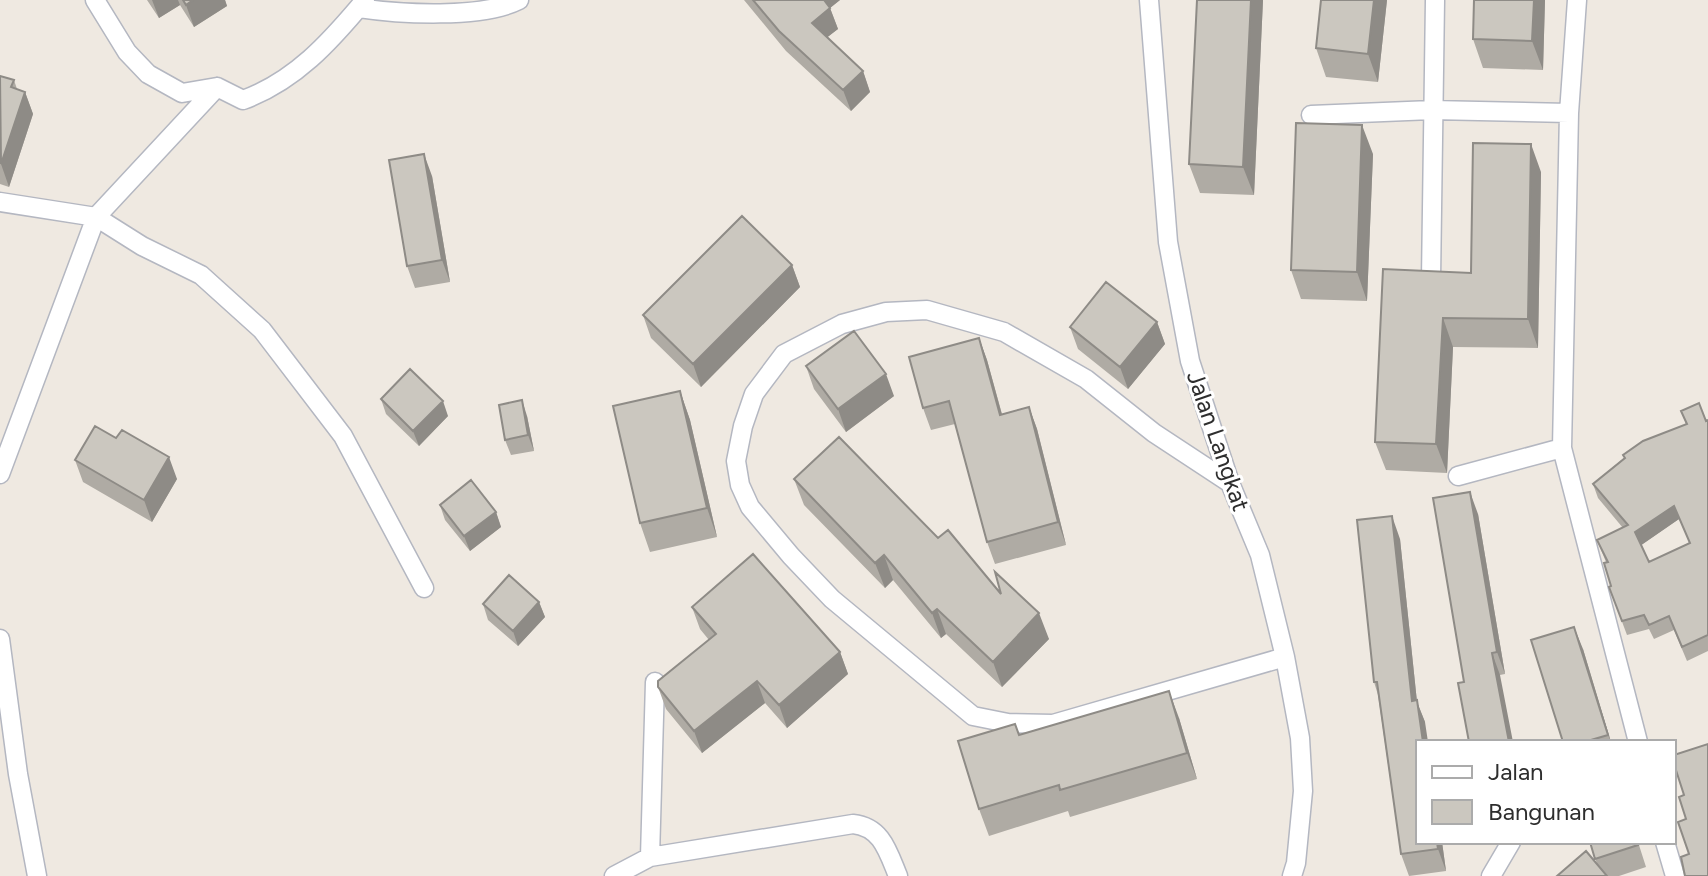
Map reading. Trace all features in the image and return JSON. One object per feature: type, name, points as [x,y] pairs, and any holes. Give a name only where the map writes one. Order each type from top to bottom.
[{"type":"street","points":[[95,0],[127,52],[148,74],[182,93],[217,87],[243,100],[265,92],[292,75],[325,45],[362,4],[390,13],[468,11],[509,5],[519,0]]},
{"type":"street","name":"Jalan Langkat","points":[[1149,0],[1168,242],[1190,361],[1230,483],[1260,555],[1285,657],[1300,738],[1303,791],[1292,876]]},
{"type":"street","points":[[1431,279],[1435,0]]},
{"type":"street","points":[[1577,0],[1569,113],[1562,448],[1637,740]]},
{"type":"street","points":[[0,474],[96,217],[217,87]]},
{"type":"street","points":[[1311,115],[1432,110],[1569,113]]},
{"type":"street","points":[[0,202],[96,217],[142,246],[201,275],[262,330],[343,436],[424,588]]},
{"type":"street","points":[[1230,483],[1154,433],[1086,379],[1004,332],[927,310],[886,312],[842,324],[784,354],[754,394],[736,461],[740,485],[750,507],[791,556],[832,599],[973,716],[1008,723],[1053,724],[1285,657]]},
{"type":"street","points":[[1458,476],[1562,448]]},
{"type":"street","points":[[0,639],[18,774],[37,876]]},
{"type":"street","points":[[650,857],[655,682]]},
{"type":"street","points":[[614,876],[650,857],[853,824],[866,825],[884,840],[898,876]]},
{"type":"street","points":[[1491,876],[1510,844]]},
{"type":"street","points":[[1666,844],[1675,876]]},
{"type":"building","points":[[753,0],[824,0],[830,8],[812,23],[863,71],[843,90],[779,31]]},
{"type":"building","points":[[1197,0],[1251,0],[1243,167],[1189,164]]},
{"type":"building","points":[[1321,0],[1374,0],[1368,54],[1316,48]]},
{"type":"building","points":[[1474,0],[1534,0],[1532,41],[1473,39]]},
{"type":"building","points":[[0,76],[14,80],[11,87],[25,92],[1,164]]},
{"type":"building","points":[[1296,123],[1362,125],[1357,272],[1291,270]]},
{"type":"building","points":[[1473,143],[1531,144],[1528,319],[1443,318],[1436,444],[1375,442],[1383,269],[1471,273]]},
{"type":"building","points":[[424,154],[442,260],[407,266],[389,160]]},
{"type":"building","points":[[742,216],[792,265],[693,364],[643,315]]},
{"type":"building","points":[[1106,282],[1157,322],[1120,367],[1070,327]]},
{"type":"building","points":[[854,331],[886,374],[838,409],[806,366]]},
{"type":"building","points":[[979,338],[1000,415],[1029,407],[1058,522],[987,542],[949,401],[923,408],[909,357]]},
{"type":"building","points":[[410,369],[443,401],[413,431],[381,399]]},
{"type":"building","points":[[680,391],[707,508],[640,523],[613,406]]},
{"type":"building","points":[[522,400],[528,435],[505,440],[499,405]]},
{"type":"building","points":[[1699,403],[1708,420],[1708,635],[1682,647],[1669,616],[1649,625],[1644,615],[1622,621],[1609,587],[1604,563],[1608,562],[1597,540],[1628,525],[1593,484],[1625,458],[1623,455],[1643,441],[1687,424],[1681,411]],"holes":[[[1674,506],[1690,543],[1649,562],[1635,532]]]},
{"type":"building","points":[[95,426],[116,438],[122,430],[169,457],[144,500],[75,460]]},
{"type":"building","points":[[839,437],[938,538],[948,530],[1001,594],[995,572],[1039,613],[993,662],[937,609],[932,613],[884,555],[875,563],[794,479]]},
{"type":"building","points":[[471,480],[496,512],[464,536],[440,505]]},
{"type":"building","points":[[1470,492],[1497,652],[1492,653],[1509,740],[1469,740],[1458,683],[1464,682],[1433,498]]},
{"type":"building","points":[[1392,516],[1412,701],[1417,700],[1423,740],[1416,740],[1416,844],[1437,844],[1438,849],[1401,854],[1377,682],[1374,682],[1357,520]]},
{"type":"building","points":[[753,554],[840,652],[779,705],[757,681],[694,731],[658,687],[658,681],[716,634],[692,607]]},
{"type":"building","points":[[509,575],[539,602],[513,631],[483,604]]},
{"type":"building","points":[[1574,627],[1608,735],[1591,740],[1562,740],[1531,640]]},
{"type":"building","points":[[1169,691],[1187,753],[1060,790],[1059,785],[979,809],[958,741],[1015,724],[1019,735]]},
{"type":"building","points":[[1708,744],[1708,876],[1685,876],[1681,857],[1689,854],[1678,822],[1686,819],[1679,797],[1684,795],[1676,770],[1676,754]]},
{"type":"building","points":[[1591,844],[1638,844],[1638,845],[1595,859]]},
{"type":"building","points":[[1586,851],[1607,876],[1557,876]]}]
